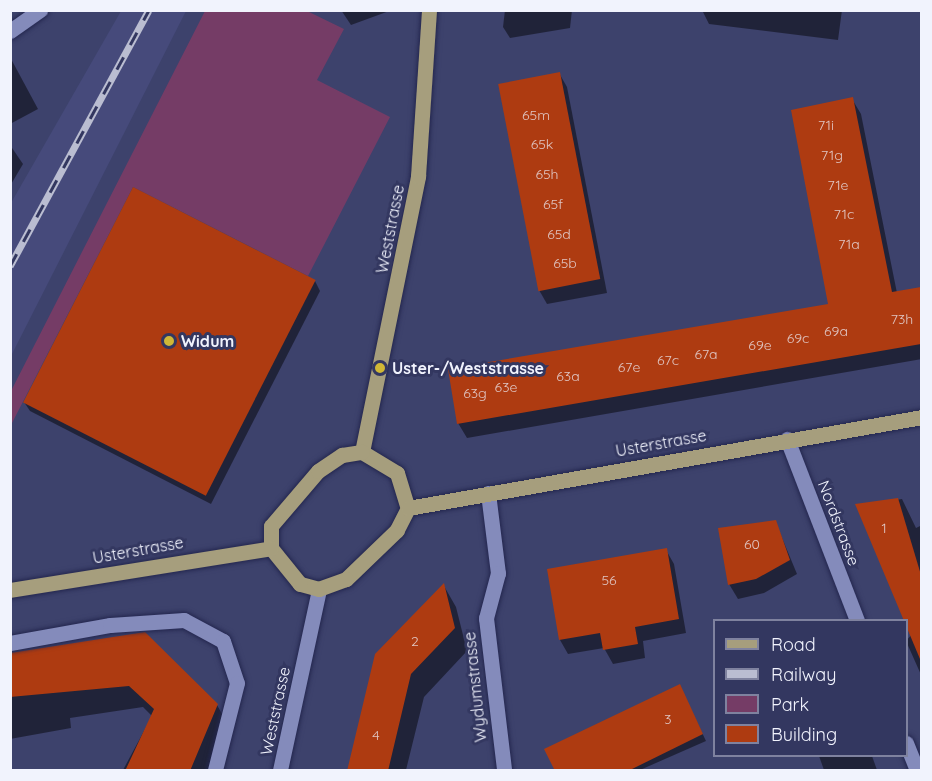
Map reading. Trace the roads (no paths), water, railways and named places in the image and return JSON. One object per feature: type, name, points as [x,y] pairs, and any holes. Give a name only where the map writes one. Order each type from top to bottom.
[{"type":"main road","name":"Weststrasse","points":[[362,452],[418,176],[429,10]]},
{"type":"main road","name":"Usterstrasse","points":[[408,508],[921,417]]},
{"type":"main road","points":[[362,452],[397,473],[408,508],[397,530],[370,559],[346,579],[319,589],[286,573],[271,548],[271,526],[300,490],[342,455],[362,452]]},
{"type":"main road","name":"Usterstrasse","points":[[10,590],[271,548]]},
{"type":"street","points":[[13,24],[40,10]]},
{"type":"street","name":"Nordstrasse","points":[[787,439],[856,619]]},
{"type":"street","name":"Wydumstrasse","points":[[488,493],[498,573],[486,618],[504,771]]},
{"type":"street","name":"Weststrasse","points":[[280,771],[319,589]]},
{"type":"street","points":[[10,643],[111,625],[184,620],[223,641],[237,683],[215,771]]},
{"type":"street","points":[[908,749],[917,771]]},
{"type":"railway","points":[[10,266],[149,10]]},
{"type":"place","name":"Widum","points":[[169,341]]},
{"type":"place","name":"Uster-/Weststrasse","points":[[380,368]]}]
